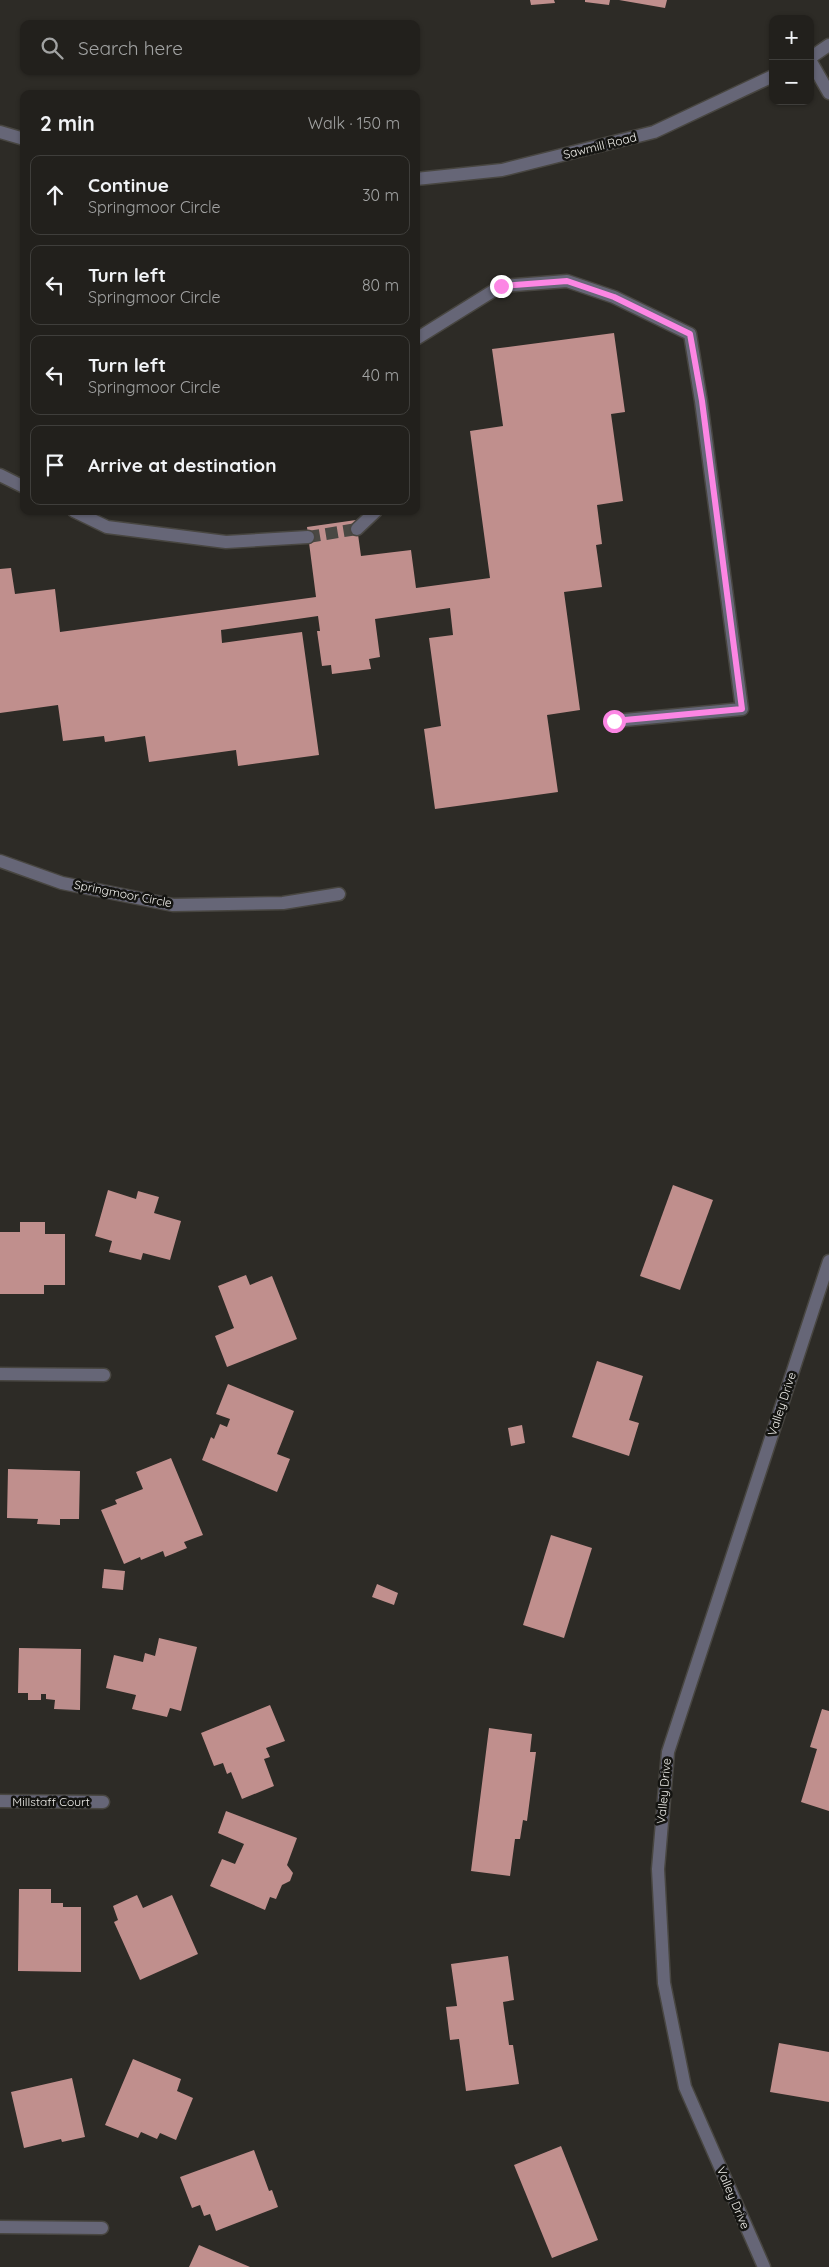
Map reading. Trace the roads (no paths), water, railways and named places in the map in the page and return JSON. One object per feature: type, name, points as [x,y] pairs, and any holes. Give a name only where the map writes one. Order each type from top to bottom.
[{"type":"street","points":[[814,56],[829,45]]},
{"type":"street","points":[[811,60],[829,92]]},
{"type":"street","name":"Sawmill Road","points":[[420,179],[502,170],[654,132],[769,78]]},
{"type":"street","points":[[0,132],[20,138]]},
{"type":"street","points":[[420,337],[501,286],[567,281],[614,297],[690,334],[702,401],[742,709],[614,721]]},
{"type":"street","points":[[0,475],[20,485]]},
{"type":"street","points":[[82,515],[107,527],[226,542],[308,537]]},
{"type":"street","points":[[357,529],[372,515]]},
{"type":"street","name":"Springmoor Circle","points":[[0,861],[62,883],[173,904],[283,903],[338,894]]},
{"type":"street","name":"Valley Drive","points":[[764,2267],[685,2087],[664,1983],[658,1869],[668,1752],[829,1261]]},
{"type":"street","points":[[0,1374],[104,1375]]},
{"type":"street","name":"Millstaff Court","points":[[0,1801],[103,1802]]},
{"type":"street","points":[[0,2227],[102,2228]]},
{"type":"tunnel","points":[[308,537],[357,529]]}]
